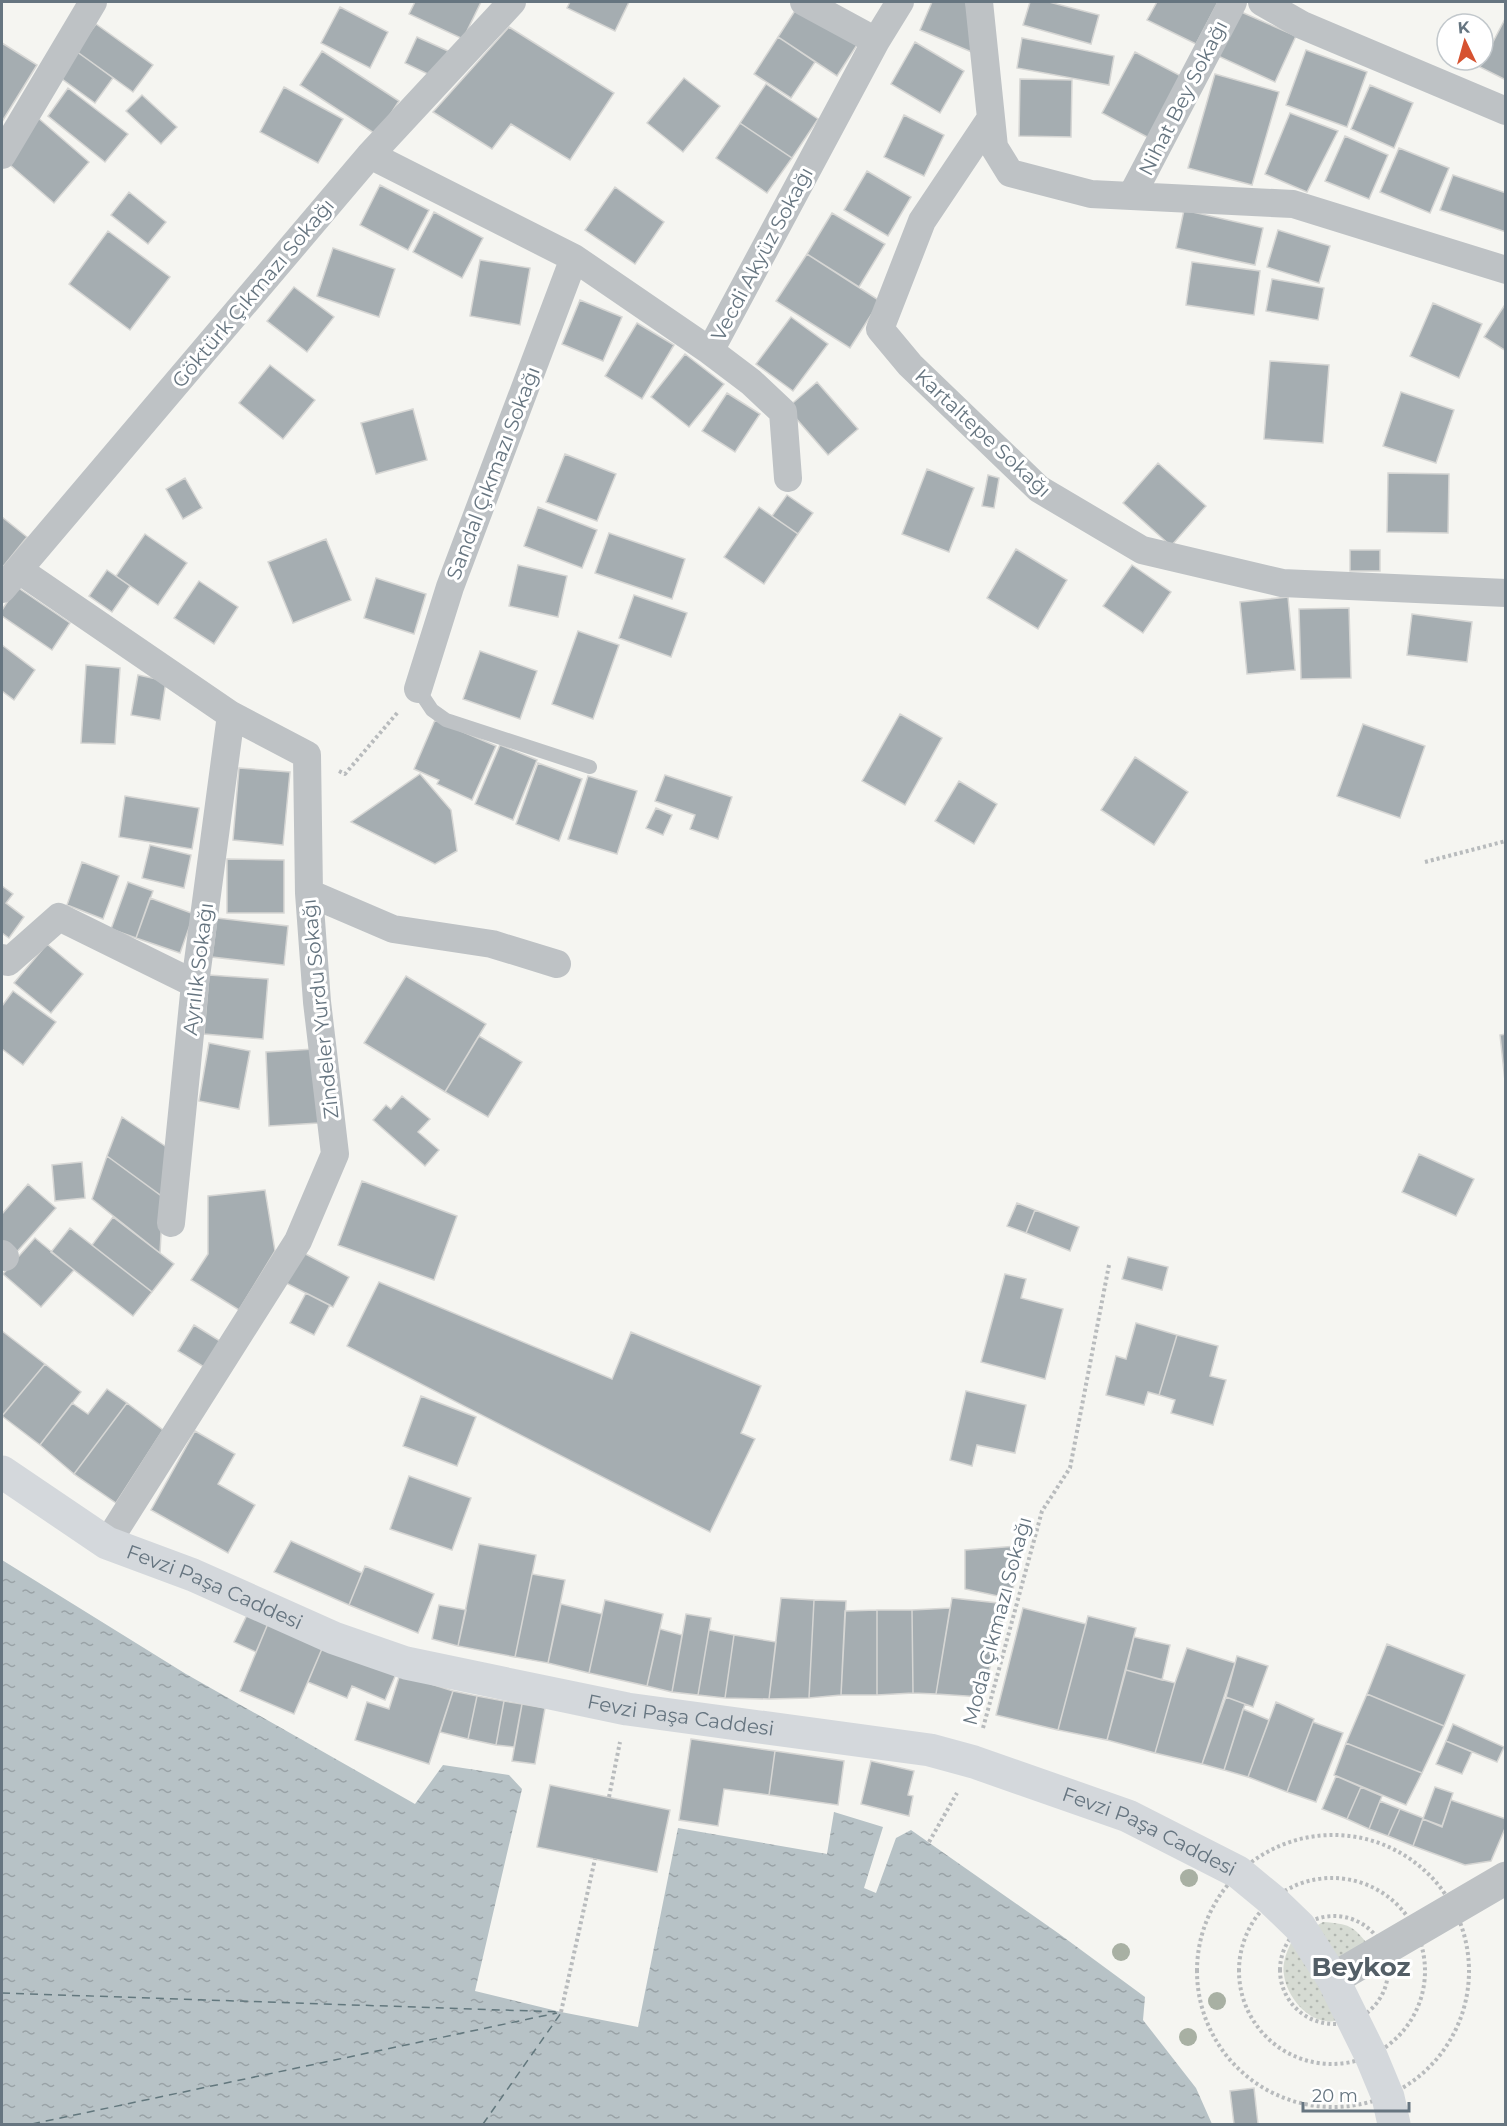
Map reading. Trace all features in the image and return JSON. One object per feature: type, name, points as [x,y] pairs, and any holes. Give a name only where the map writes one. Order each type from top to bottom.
[{"type":"main road","name":"Fevzi Paşa Caddesi","points":[[2,1472],[107,1543],[193,1575],[334,1638],[406,1663],[627,1709],[930,1750],[974,1762],[1128,1816],[1238,1872],[1300,1927],[1333,1979],[1371,2056],[1388,2097],[1394,2124]]},
{"type":"street","points":[[2,155],[93,2]]},
{"type":"street","name":"Göktürk Çıkmazı Sokağı","points":[[10,580],[370,155],[512,2]]},
{"type":"street","points":[[804,2],[876,41]]},
{"type":"street","name":"Vecdi Akyüz Sokağı","points":[[370,155],[574,258],[710,351],[876,41],[900,2]]},
{"type":"street","points":[[979,2],[994,147],[1010,173],[1091,194],[1293,204],[1506,270]]},
{"type":"street","name":"Nihat Bey Sokağı","points":[[1132,195],[1233,2]]},
{"type":"street","points":[[1262,2],[1302,25],[1506,111]]},
{"type":"street","name":"Kartaltepe Sokağı","points":[[991,118],[922,222],[880,330],[910,365],[1039,489],[1142,550],[1282,583],[1506,593]]},
{"type":"street","name":"Sandal Çıkmazı Sokağı","points":[[418,689],[450,587],[574,258]]},
{"type":"street","points":[[710,351],[751,382],[783,412],[788,478]]},
{"type":"street","points":[[10,580],[231,715],[307,755]]},
{"type":"street","name":"Ayrılık Sokağı","points":[[171,1223],[195,984],[231,715]]},
{"type":"street","name":"Zindeler Yurdu Sokağı","points":[[107,1543],[298,1241],[335,1154],[317,1002],[309,893],[307,755]]},
{"type":"street","points":[[309,893],[393,929],[492,944],[556,964]]},
{"type":"street","points":[[2,958],[8,962],[59,917],[195,984]]},
{"type":"street","points":[[1333,1979],[1506,1878]]},
{"type":"lane","points":[[418,689],[432,710],[446,720],[590,767]]},
{"type":"path","points":[[307,755],[345,774],[418,689]]},
{"type":"path","points":[[1425,862],[1506,841]]},
{"type":"path","name":"Moda Çıkmazı Sokağı","points":[[929,1842],[974,1762],[1042,1511],[1070,1468],[1109,1265]]},
{"type":"path","points":[[609,1797],[627,1709]]},
{"type":"path","points":[[561,2012],[595,1859]]},
{"type":"shaded area","points":[[1323,1922],[1350,1927],[1369,1946],[1335,1970],[1309,1930]]},
{"type":"shaded area","points":[[1291,1943],[1349,2016],[1337,2021],[1317,2019],[1295,2001],[1286,1984],[1284,1971],[1285,1959]]},
{"type":"water","points":[[2,1560],[186,1674],[415,1804],[443,1765],[509,1775],[522,1789],[475,1991],[561,2012],[638,2027],[678,1828],[827,1854],[834,1812],[883,1827],[864,1888],[876,1893],[896,1838],[911,1830],[1145,1997],[1143,2020],[1196,2088],[1212,2124],[2,2124]]},
{"type":"building","points":[[415,2],[481,2],[463,39],[409,14]]},
{"type":"building","points":[[570,2],[629,2],[615,31],[567,8]]},
{"type":"building","points":[[932,2],[966,2],[974,53],[920,30]]},
{"type":"building","points":[[1030,2],[1049,2],[1099,15],[1091,44],[1023,25]]},
{"type":"building","points":[[1157,2],[1218,2],[1196,44],[1147,20]]},
{"type":"building","points":[[798,6],[857,45],[837,76],[778,37]]},
{"type":"building","points":[[340,7],[388,32],[370,68],[321,43]]},
{"type":"building","points":[[1239,11],[1296,36],[1275,82],[1218,56]]},
{"type":"building","points":[[1506,17],[1506,80],[1490,72],[1495,72],[1495,38]]},
{"type":"building","points":[[96,24],[153,65],[133,92],[76,51]]},
{"type":"building","points":[[509,27],[614,93],[570,160],[511,124],[492,149],[433,112]]},
{"type":"building","points":[[417,37],[448,51],[436,78],[405,63]]},
{"type":"building","points":[[778,37],[815,62],[791,98],[754,74]]},
{"type":"building","points":[[1022,38],[1114,56],[1109,85],[1017,68]]},
{"type":"building","points":[[915,42],[964,71],[940,113],[891,84]]},
{"type":"building","points":[[2,43],[37,65],[3,120],[2,119]]},
{"type":"building","points":[[1306,50],[1367,72],[1347,127],[1286,105]]},
{"type":"building","points":[[76,51],[113,78],[95,103],[58,76]]},
{"type":"building","points":[[322,51],[399,101],[377,135],[300,85]]},
{"type":"building","points":[[1135,52],[1181,76],[1149,138],[1102,113]]},
{"type":"building","points":[[1215,74],[1279,92],[1252,185],[1188,168]]},
{"type":"building","points":[[684,78],[720,106],[683,152],[647,123]]},
{"type":"building","points":[[1020,79],[1072,80],[1071,137],[1019,136]]},
{"type":"building","points":[[766,84],[818,119],[792,158],[740,123]]},
{"type":"building","points":[[1370,85],[1413,103],[1394,148],[1351,129]]},
{"type":"building","points":[[284,87],[343,119],[318,163],[260,132]]},
{"type":"building","points":[[68,88],[128,134],[105,162],[48,116]]},
{"type":"building","points":[[142,95],[177,127],[161,144],[126,111]]},
{"type":"building","points":[[1290,113],[1338,131],[1307,192],[1265,174]]},
{"type":"building","points":[[904,115],[944,135],[924,176],[884,157]]},
{"type":"building","points":[[37,117],[89,162],[54,203],[2,158]]},
{"type":"building","points":[[740,123],[792,158],[767,193],[716,158]]},
{"type":"building","points":[[1345,136],[1388,155],[1369,199],[1325,181]]},
{"type":"building","points":[[1399,148],[1449,168],[1430,213],[1380,192]]},
{"type":"building","points":[[867,171],[911,197],[888,236],[844,210]]},
{"type":"building","points":[[1453,175],[1506,193],[1506,232],[1440,210]]},
{"type":"building","points":[[380,185],[429,210],[408,250],[360,225]]},
{"type":"building","points":[[615,187],[664,222],[635,264],[585,230]]},
{"type":"building","points":[[129,192],[166,222],[148,244],[111,215]]},
{"type":"building","points":[[1184,210],[1263,228],[1255,265],[1176,248]]},
{"type":"building","points":[[434,212],[483,238],[462,278],[413,252]]},
{"type":"building","points":[[832,213],[885,244],[859,287],[807,254]]},
{"type":"building","points":[[1278,230],[1330,246],[1319,283],[1267,267]]},
{"type":"building","points":[[108,231],[170,277],[130,330],[69,284]]},
{"type":"building","points":[[333,248],[395,269],[379,317],[317,296]]},
{"type":"building","points":[[807,254],[880,301],[850,348],[776,301]]},
{"type":"building","points":[[480,260],[530,268],[520,325],[470,316]]},
{"type":"building","points":[[1192,262],[1260,271],[1254,315],[1186,305]]},
{"type":"building","points":[[1272,279],[1324,288],[1318,320],[1266,311]]},
{"type":"building","points":[[294,287],[334,317],[307,352],[267,321]]},
{"type":"building","points":[[580,300],[622,317],[603,361],[562,344]]},
{"type":"building","points":[[1433,303],[1482,324],[1459,378],[1410,356]]},
{"type":"building","points":[[1506,303],[1506,351],[1484,337]]},
{"type":"building","points":[[791,317],[828,344],[793,391],[756,364]]},
{"type":"building","points":[[637,323],[674,345],[642,399],[605,376]]},
{"type":"building","points":[[685,354],[724,384],[689,427],[651,397]]},
{"type":"building","points":[[1270,361],[1329,365],[1323,443],[1264,439]]},
{"type":"building","points":[[270,365],[315,400],[283,439],[239,403]]},
{"type":"building","points":[[817,382],[858,429],[828,455],[787,408]]},
{"type":"building","points":[[1401,392],[1454,410],[1436,463],[1383,446]]},
{"type":"building","points":[[727,393],[760,414],[735,452],[702,431]]},
{"type":"building","points":[[413,409],[427,460],[376,474],[361,423]]},
{"type":"building","points":[[565,454],[616,474],[597,521],[546,502]]},
{"type":"building","points":[[1158,463],[1206,506],[1171,546],[1123,503]]},
{"type":"building","points":[[927,469],[974,488],[949,552],[902,534]]},
{"type":"building","points":[[1388,473],[1449,474],[1448,533],[1387,532]]},
{"type":"building","points":[[988,475],[999,478],[994,508],[982,506]]},
{"type":"building","points":[[185,478],[202,508],[183,519],[166,489]]},
{"type":"building","points":[[787,495],[813,513],[798,534],[772,516]]},
{"type":"building","points":[[538,507],[597,530],[582,568],[524,546]]},
{"type":"building","points":[[759,507],[798,534],[764,584],[724,557]]},
{"type":"building","points":[[2,517],[27,537],[2,568]]},
{"type":"building","points":[[609,533],[685,559],[672,599],[595,573]]},
{"type":"building","points":[[145,534],[187,563],[158,605],[116,576]]},
{"type":"building","points":[[326,539],[351,600],[293,623],[268,562]]},
{"type":"building","points":[[1016,549],[1067,580],[1038,629],[987,598]]},
{"type":"building","points":[[1350,550],[1380,550],[1380,571],[1350,571]]},
{"type":"building","points":[[518,565],[567,576],[558,617],[509,606]]},
{"type":"building","points":[[1132,565],[1171,592],[1143,633],[1103,606]]},
{"type":"building","points":[[107,570],[130,586],[112,612],[89,596]]},
{"type":"building","points":[[376,578],[426,594],[414,634],[364,618]]},
{"type":"building","points":[[199,581],[238,607],[214,644],[174,618]]},
{"type":"building","points":[[17,587],[70,623],[52,650],[2,616],[2,610]]},
{"type":"building","points":[[634,595],[687,613],[671,657],[619,638]]},
{"type":"building","points":[[1288,597],[1295,670],[1247,674],[1240,602]]},
{"type":"building","points":[[1349,608],[1351,678],[1301,679],[1299,609]]},
{"type":"building","points":[[1412,614],[1472,622],[1467,662],[1407,655]]},
{"type":"building","points":[[578,631],[619,645],[593,719],[552,704]]},
{"type":"building","points":[[2,645],[35,670],[14,700],[2,691]]},
{"type":"building","points":[[480,651],[537,671],[520,719],[463,699]]},
{"type":"building","points":[[86,665],[120,668],[115,744],[81,743]]},
{"type":"building","points":[[138,675],[166,681],[160,720],[131,715]]},
{"type":"building","points":[[900,714],[942,738],[905,805],[862,781]]},
{"type":"building","points":[[435,720],[496,746],[472,800],[437,784],[439,780],[414,769]]},
{"type":"building","points":[[1363,724],[1425,746],[1400,818],[1337,796]]},
{"type":"building","points":[[500,745],[537,760],[513,820],[475,804]]},
{"type":"building","points":[[1135,757],[1188,792],[1154,845],[1101,810]]},
{"type":"building","points":[[538,763],[582,779],[559,841],[516,824]]},
{"type":"building","points":[[239,768],[290,772],[283,845],[233,840]]},
{"type":"building","points":[[420,774],[451,810],[457,851],[435,864],[351,822]]},
{"type":"building","points":[[665,775],[732,797],[718,839],[690,829],[695,815],[655,801]]},
{"type":"building","points":[[588,776],[637,791],[617,854],[568,839]]},
{"type":"building","points":[[959,781],[997,804],[974,844],[935,821]]},
{"type":"building","points":[[125,796],[199,808],[192,849],[119,837]]},
{"type":"building","points":[[656,808],[672,815],[663,835],[646,828]]},
{"type":"building","points":[[150,845],[191,855],[184,888],[142,878]]},
{"type":"building","points":[[227,859],[284,860],[284,913],[227,913]]},
{"type":"building","points":[[82,862],[119,876],[103,919],[67,905]]},
{"type":"building","points":[[128,882],[153,891],[136,938],[111,929]]},
{"type":"building","points":[[2,886],[13,894],[6,903],[24,917],[9,938],[2,933]]},
{"type":"building","points":[[150,898],[194,914],[180,953],[136,938]]},
{"type":"building","points":[[217,918],[288,926],[284,965],[212,957]]},
{"type":"building","points":[[47,944],[83,974],[51,1013],[14,983]]},
{"type":"building","points":[[209,975],[268,979],[263,1039],[204,1034]]},
{"type":"building","points":[[406,976],[486,1024],[445,1092],[364,1043]]},
{"type":"building","points":[[13,991],[56,1022],[23,1065],[2,1049],[2,1006]]},
{"type":"building","points":[[1506,1034],[1506,1081],[1505,1081],[1500,1035]]},
{"type":"building","points":[[479,1036],[522,1062],[488,1117],[445,1092]]},
{"type":"building","points":[[209,1043],[250,1051],[239,1109],[199,1101]]},
{"type":"building","points":[[314,1049],[319,1123],[269,1126],[266,1052]]},
{"type":"building","points":[[402,1096],[430,1119],[418,1132],[439,1150],[425,1166],[373,1120],[386,1105],[391,1109]]},
{"type":"building","points":[[122,1117],[168,1148],[163,1197],[107,1156]]},
{"type":"building","points":[[1419,1154],[1474,1179],[1456,1216],[1402,1192]]},
{"type":"building","points":[[107,1156],[163,1197],[160,1253],[92,1199]]},
{"type":"building","points":[[82,1162],[85,1198],[55,1201],[52,1165]]},
{"type":"building","points":[[362,1181],[457,1216],[434,1280],[338,1245]]},
{"type":"building","points":[[28,1184],[56,1208],[14,1255],[2,1243],[2,1214]]},
{"type":"building","points":[[265,1190],[275,1251],[239,1310],[191,1280],[208,1254],[208,1196]]},
{"type":"building","points":[[1017,1203],[1035,1210],[1026,1233],[1007,1226]]},
{"type":"building","points":[[1035,1210],[1079,1227],[1070,1251],[1026,1233]]},
{"type":"building","points":[[113,1217],[174,1264],[152,1292],[92,1245]]},
{"type":"building","points":[[70,1228],[152,1292],[133,1316],[51,1252]]},
{"type":"building","points":[[35,1238],[74,1270],[41,1307],[3,1274]]},
{"type":"building","points":[[300,1251],[349,1277],[333,1307],[284,1282]]},
{"type":"building","points":[[1128,1257],[1168,1267],[1162,1290],[1122,1279]]},
{"type":"building","points":[[1005,1274],[1026,1279],[1021,1298],[1063,1309],[1045,1379],[981,1362]]},
{"type":"building","points":[[379,1282],[612,1379],[631,1332],[761,1386],[741,1433],[755,1439],[710,1532],[347,1346]]},
{"type":"building","points":[[306,1293],[330,1305],[314,1335],[290,1323]]},
{"type":"building","points":[[1136,1323],[1177,1335],[1159,1395],[1148,1392],[1144,1405],[1106,1395],[1116,1356],[1126,1359]]},
{"type":"building","points":[[194,1325],[220,1341],[204,1367],[178,1351]]},
{"type":"building","points":[[2,1331],[45,1364],[2,1416]]},
{"type":"building","points":[[1177,1335],[1218,1346],[1210,1376],[1226,1380],[1213,1425],[1171,1413],[1175,1400],[1159,1395]]},
{"type":"building","points":[[45,1364],[81,1392],[40,1445],[2,1416]]},
{"type":"building","points":[[107,1389],[127,1403],[74,1474],[40,1445],[72,1403],[88,1414]]},
{"type":"building","points":[[966,1391],[1026,1405],[1015,1453],[977,1445],[972,1466],[950,1460]]},
{"type":"building","points":[[421,1396],[476,1417],[457,1466],[403,1446]]},
{"type":"building","points":[[127,1403],[163,1430],[116,1503],[74,1474]]},
{"type":"building","points":[[195,1431],[235,1454],[218,1484],[255,1505],[228,1553],[151,1510]]},
{"type":"building","points":[[409,1476],[471,1498],[452,1550],[390,1529]]},
{"type":"building","points":[[291,1541],[362,1573],[349,1605],[274,1572]]},
{"type":"building","points":[[479,1544],[536,1555],[515,1657],[458,1646]]},
{"type":"building","points":[[1018,1546],[1012,1599],[965,1589],[965,1550]]},
{"type":"building","points":[[365,1566],[434,1594],[418,1633],[349,1605]]},
{"type":"building","points":[[532,1574],[565,1580],[548,1663],[515,1657]]},
{"type":"building","points":[[781,1598],[814,1600],[809,1698],[769,1699]]},
{"type":"building","points":[[952,1598],[1007,1604],[982,1697],[936,1694]]},
{"type":"building","points":[[605,1600],[663,1614],[647,1686],[589,1673]]},
{"type":"building","points":[[814,1600],[846,1601],[841,1695],[809,1698]]},
{"type":"building","points":[[561,1604],[602,1614],[589,1673],[548,1663]]},
{"type":"building","points":[[439,1605],[466,1610],[458,1646],[432,1639]]},
{"type":"building","points":[[950,1608],[936,1694],[913,1693],[912,1610]]},
{"type":"building","points":[[1023,1608],[1086,1624],[1058,1730],[996,1715]]},
{"type":"building","points":[[877,1610],[877,1695],[841,1695],[845,1611]]},
{"type":"building","points":[[877,1610],[912,1610],[913,1693],[877,1695]]},
{"type":"building","points":[[249,1611],[269,1621],[256,1652],[234,1642]]},
{"type":"building","points":[[686,1614],[711,1618],[698,1695],[672,1692]]},
{"type":"building","points":[[1088,1616],[1136,1628],[1107,1740],[1058,1730]]},
{"type":"building","points":[[269,1621],[324,1644],[294,1714],[240,1691]]},
{"type":"building","points":[[660,1629],[682,1635],[672,1692],[647,1686]]},
{"type":"building","points":[[709,1630],[734,1635],[725,1698],[698,1695]]},
{"type":"building","points":[[734,1635],[776,1642],[769,1699],[725,1698]]},
{"type":"building","points":[[1134,1637],[1170,1645],[1162,1680],[1126,1670]]},
{"type":"building","points":[[324,1644],[396,1674],[385,1700],[352,1686],[347,1698],[308,1682]]},
{"type":"building","points":[[1387,1644],[1465,1675],[1444,1726],[1367,1694]]},
{"type":"building","points":[[1187,1648],[1235,1663],[1202,1764],[1155,1753]]},
{"type":"building","points":[[1237,1656],[1268,1666],[1253,1707],[1226,1697]]},
{"type":"building","points":[[1126,1670],[1175,1683],[1155,1753],[1107,1740]]},
{"type":"building","points":[[400,1674],[453,1691],[429,1764],[355,1740],[367,1702],[389,1709]]},
{"type":"building","points":[[453,1691],[477,1696],[468,1739],[440,1732]]},
{"type":"building","points":[[1367,1694],[1444,1726],[1422,1773],[1346,1743]]},
{"type":"building","points":[[477,1696],[504,1701],[496,1745],[468,1739]]},
{"type":"building","points":[[1226,1697],[1245,1704],[1224,1770],[1202,1764]]},
{"type":"building","points":[[504,1701],[522,1704],[514,1747],[496,1745]]},
{"type":"building","points":[[1276,1702],[1314,1719],[1287,1792],[1248,1777]]},
{"type":"building","points":[[522,1704],[545,1708],[535,1764],[512,1761]]},
{"type":"building","points":[[1243,1709],[1269,1720],[1248,1777],[1224,1770]]},
{"type":"building","points":[[1313,1722],[1343,1733],[1316,1802],[1287,1792]]},
{"type":"building","points":[[1453,1724],[1504,1747],[1497,1762],[1446,1741]]},
{"type":"building","points":[[691,1739],[775,1751],[769,1795],[724,1789],[718,1826],[679,1820]]},
{"type":"building","points":[[1446,1741],[1472,1752],[1462,1774],[1436,1764]]},
{"type":"building","points":[[1346,1743],[1422,1773],[1406,1805],[1334,1775]]},
{"type":"building","points":[[775,1751],[844,1761],[838,1805],[769,1795]]},
{"type":"building","points":[[871,1761],[914,1771],[908,1795],[913,1796],[909,1816],[861,1804]]},
{"type":"building","points":[[1336,1776],[1361,1787],[1347,1819],[1322,1809]]},
{"type":"building","points":[[550,1785],[670,1810],[657,1872],[537,1847]]},
{"type":"building","points":[[1361,1787],[1382,1796],[1369,1829],[1347,1819]]},
{"type":"building","points":[[1435,1787],[1453,1793],[1442,1826],[1423,1819]]},
{"type":"building","points":[[1451,1800],[1506,1819],[1506,1826],[1491,1861],[1465,1865],[1413,1846],[1423,1819],[1442,1827]]},
{"type":"building","points":[[1380,1801],[1400,1809],[1388,1836],[1369,1829]]},
{"type":"building","points":[[1400,1809],[1423,1818],[1413,1846],[1388,1836]]},
{"type":"building","points":[[1254,2088],[1258,2124],[1234,2124],[1230,2091]]},
{"type":"ferry route","points":[[2,1993],[561,2012]]},
{"type":"ferry route","points":[[32,2124],[557,2013]]},
{"type":"ferry route","points":[[483,2124],[561,2013]]},
{"type":"district","name":"Beykoz","points":[[1361,1967]]}]
